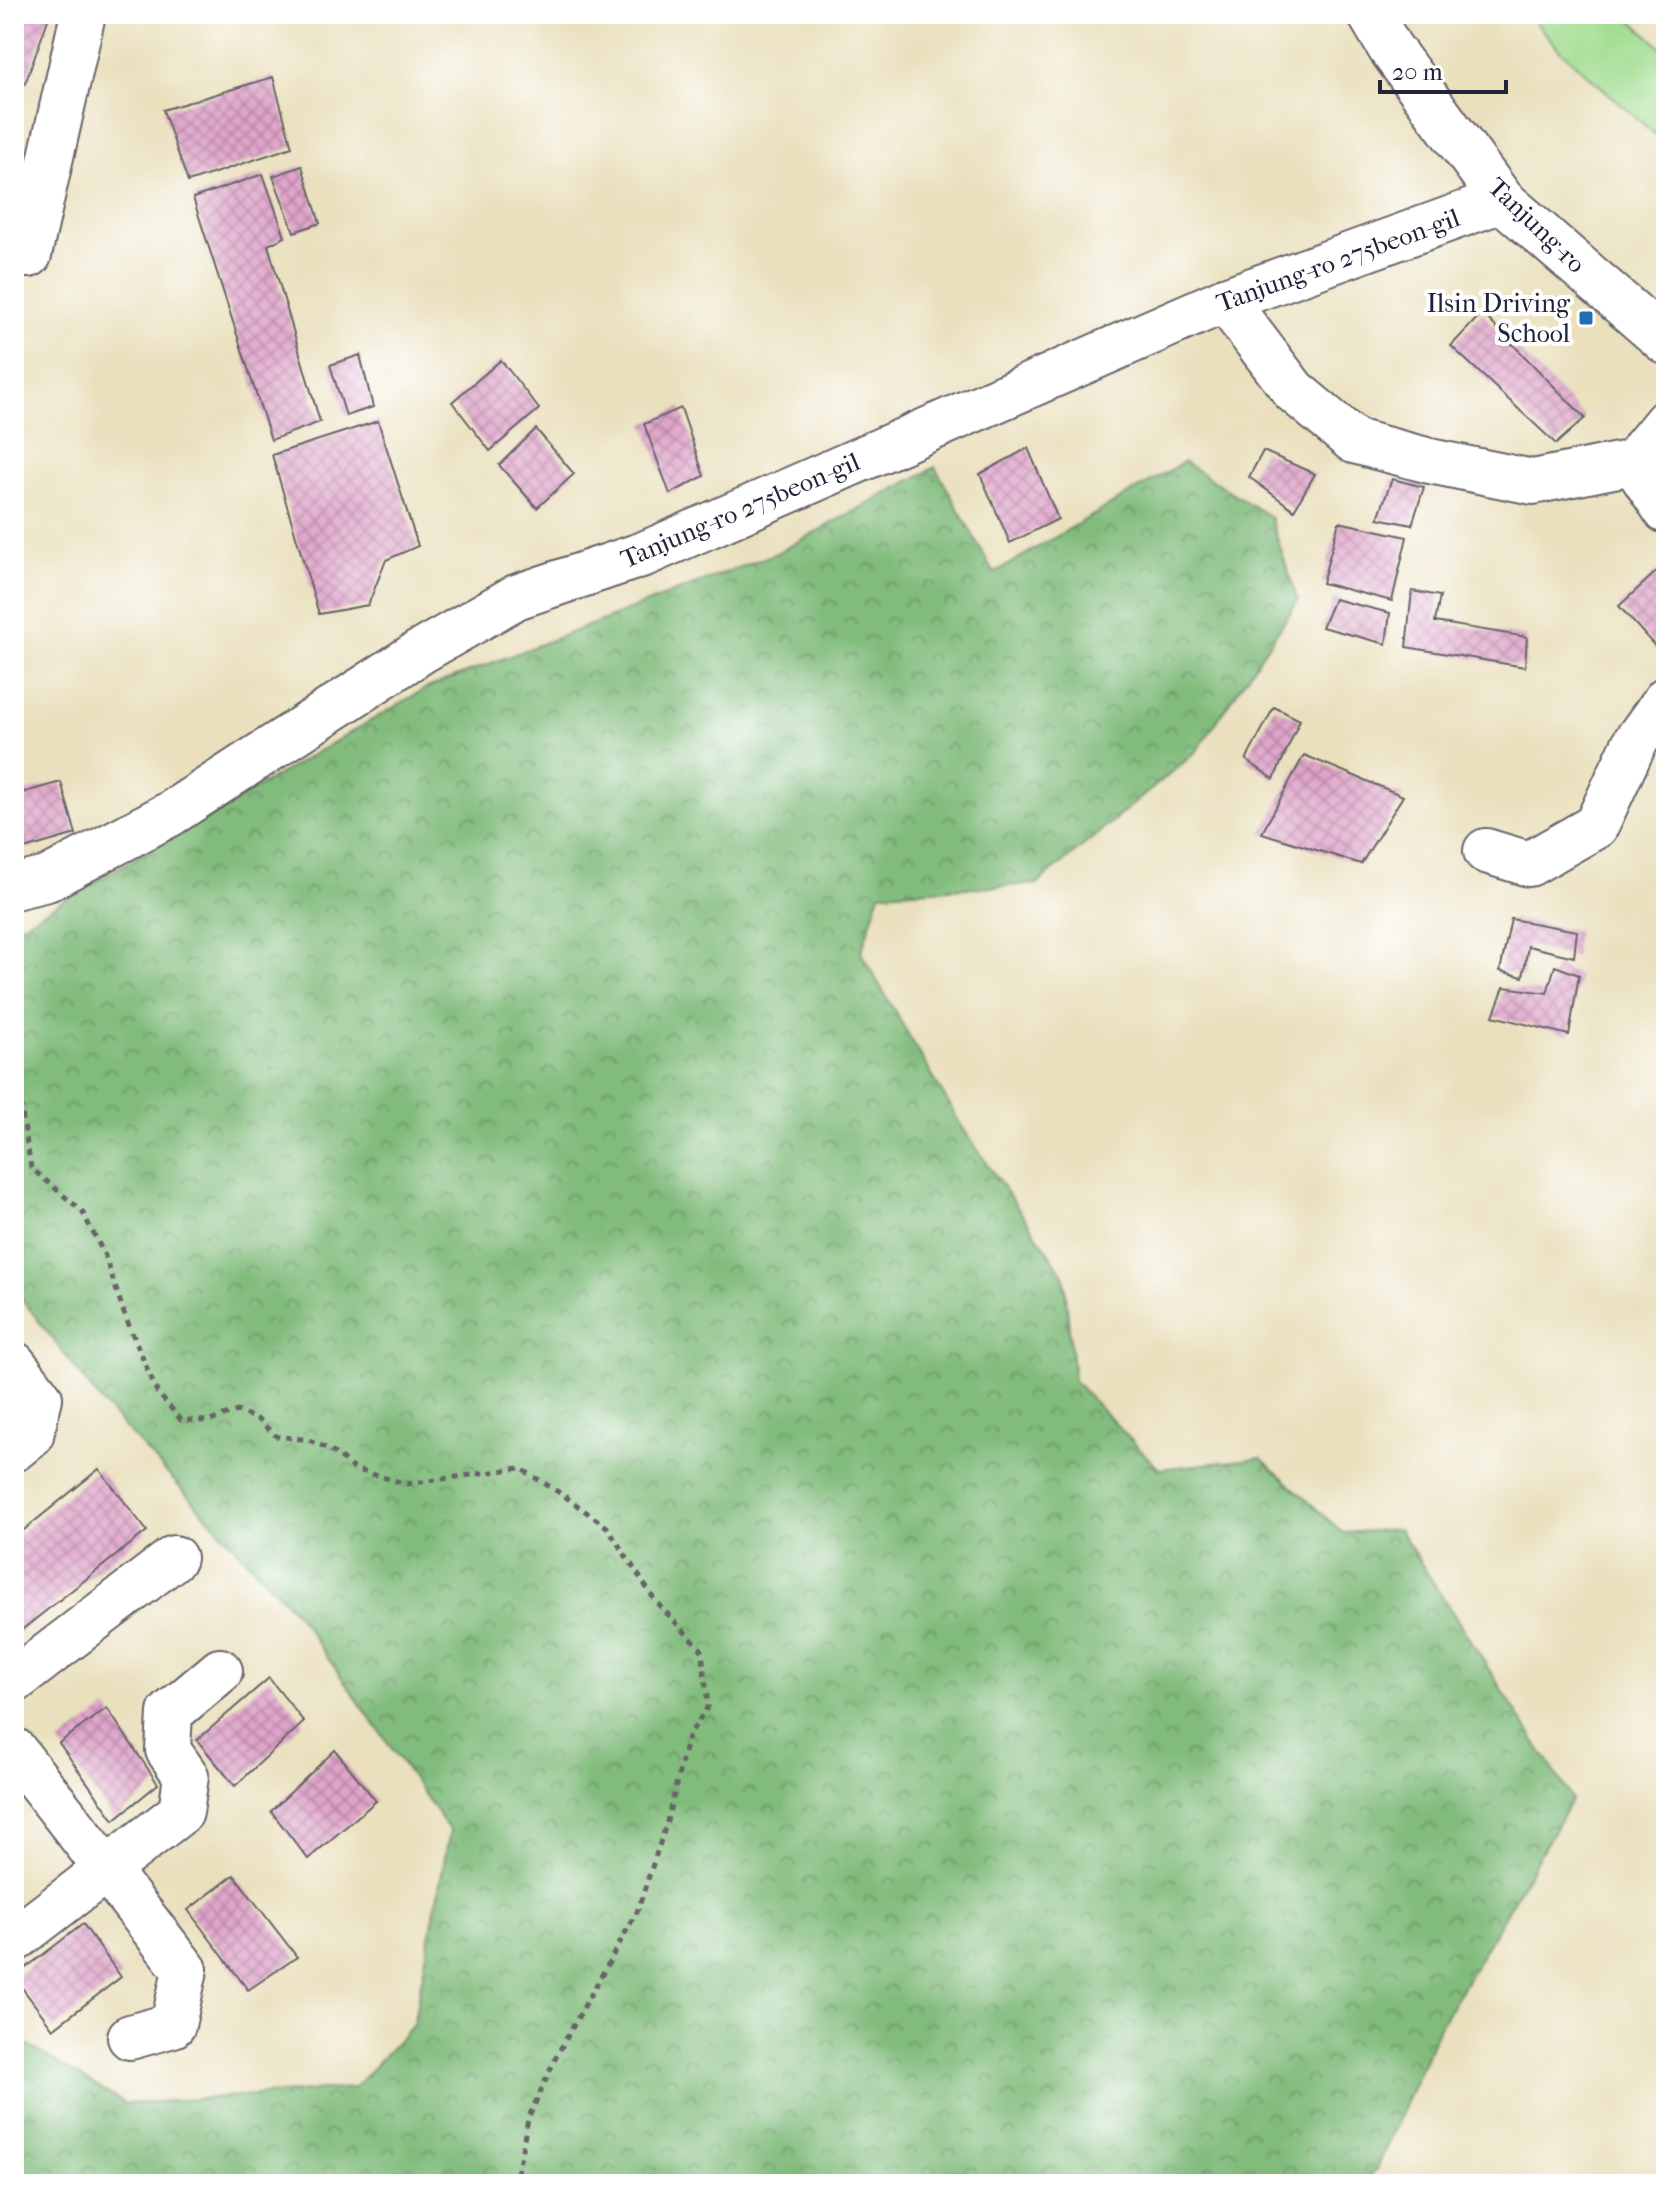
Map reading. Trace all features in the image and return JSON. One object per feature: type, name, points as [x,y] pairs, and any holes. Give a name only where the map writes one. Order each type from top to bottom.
[{"type":"street","points":[[14,254],[29,255],[83,14]]},
{"type":"street","name":"Tanjung-ro","points":[[1370,14],[1390,48],[1502,200],[1666,342]]},
{"type":"street","name":"Tanjung-ro 275beon-gil","points":[[14,887],[47,879],[170,814],[420,652],[516,597],[644,554],[1225,300],[1502,200]]},
{"type":"street","points":[[1225,300],[1294,391],[1354,441],[1430,461],[1533,482],[1633,462],[1666,422]]},
{"type":"street","points":[[1633,462],[1666,511]]},
{"type":"street","points":[[1486,851],[1529,864],[1596,826],[1635,742],[1666,699]]},
{"type":"street","points":[[14,1364],[40,1398],[31,1435],[14,1449]]},
{"type":"street","points":[[14,1681],[174,1558]]},
{"type":"street","points":[[14,1940],[181,1812],[186,1776],[168,1750],[170,1713],[220,1671]]},
{"type":"street","points":[[19,1766],[106,1868],[185,1970],[173,2025],[130,2037]]},
{"type":"path","points":[[14,1045],[24,1072],[20,1101],[31,1168],[82,1211],[105,1256],[125,1316],[157,1392],[181,1420],[210,1421],[237,1411],[257,1419],[276,1436],[309,1440],[329,1449],[354,1469],[407,1484],[520,1468],[607,1527],[656,1602],[702,1650],[708,1706],[688,1737],[666,1825],[637,1912],[557,2055],[528,2119],[515,2184]]},
{"type":"green space","points":[[1528,14],[1625,14],[1666,52],[1666,144],[1560,50]]},
{"type":"green space","points":[[1184,462],[1270,517],[1298,601],[1196,752],[1037,884],[880,893],[861,953],[962,1127],[1064,1275],[1074,1381],[1159,1469],[1261,1458],[1343,1533],[1399,1529],[1572,1799],[1437,2031],[1377,2168],[1362,2184],[14,2184],[14,2037],[126,2104],[354,2088],[413,2025],[450,1831],[296,1613],[103,1404],[14,1289],[14,929],[427,688],[779,552],[935,467],[994,573]]},
{"type":"building","points":[[14,14],[50,14],[25,84],[14,80]]},
{"type":"building","points":[[273,77],[292,147],[188,182],[163,110]]},
{"type":"building","points":[[302,166],[320,223],[294,232],[273,176]]},
{"type":"building","points":[[263,174],[285,237],[268,245],[320,422],[271,440],[193,198]]},
{"type":"building","points":[[1482,313],[1585,418],[1556,444],[1451,346]]},
{"type":"building","points":[[360,355],[373,407],[346,416],[330,365]]},
{"type":"building","points":[[501,360],[539,409],[490,451],[452,402]]},
{"type":"building","points":[[681,408],[704,476],[670,494],[644,424]]},
{"type":"building","points":[[378,421],[418,546],[386,560],[368,605],[319,614],[272,455]]},
{"type":"building","points":[[536,429],[574,474],[537,508],[499,465]]},
{"type":"building","points":[[1028,448],[1058,519],[1010,543],[980,474]]},
{"type":"building","points":[[1263,451],[1315,474],[1294,510],[1249,477]]},
{"type":"building","points":[[1392,479],[1424,487],[1412,525],[1378,518]]},
{"type":"building","points":[[1339,522],[1407,537],[1392,601],[1322,583]]},
{"type":"building","points":[[1657,571],[1666,582],[1666,648],[1661,653],[1619,606]]},
{"type":"building","points":[[1412,591],[1440,596],[1435,622],[1527,637],[1525,667],[1406,647]]},
{"type":"building","points":[[1334,599],[1390,613],[1386,644],[1322,627]]},
{"type":"building","points":[[1274,707],[1300,720],[1274,779],[1246,760]]},
{"type":"building","points":[[1304,755],[1403,796],[1361,864],[1262,833]]},
{"type":"building","points":[[61,782],[76,834],[14,852],[14,795]]},
{"type":"building","points":[[1511,919],[1577,931],[1574,957],[1528,946],[1523,977],[1500,971]]},
{"type":"building","points":[[1555,966],[1579,975],[1569,1035],[1493,1016],[1504,987],[1547,993]]},
{"type":"building","points":[[99,1469],[147,1531],[14,1636],[14,1538]]},
{"type":"building","points":[[269,1678],[304,1722],[235,1786],[197,1740]]},
{"type":"building","points":[[107,1708],[158,1784],[114,1820],[59,1743]]},
{"type":"building","points":[[335,1750],[376,1801],[308,1859],[271,1811]]},
{"type":"building","points":[[234,1875],[297,1957],[248,1990],[188,1910]]},
{"type":"building","points":[[83,1924],[121,1977],[53,2029],[14,1977]]},
{"type":"place","name":"Ilsin Driving School","points":[[1586,318]]}]
